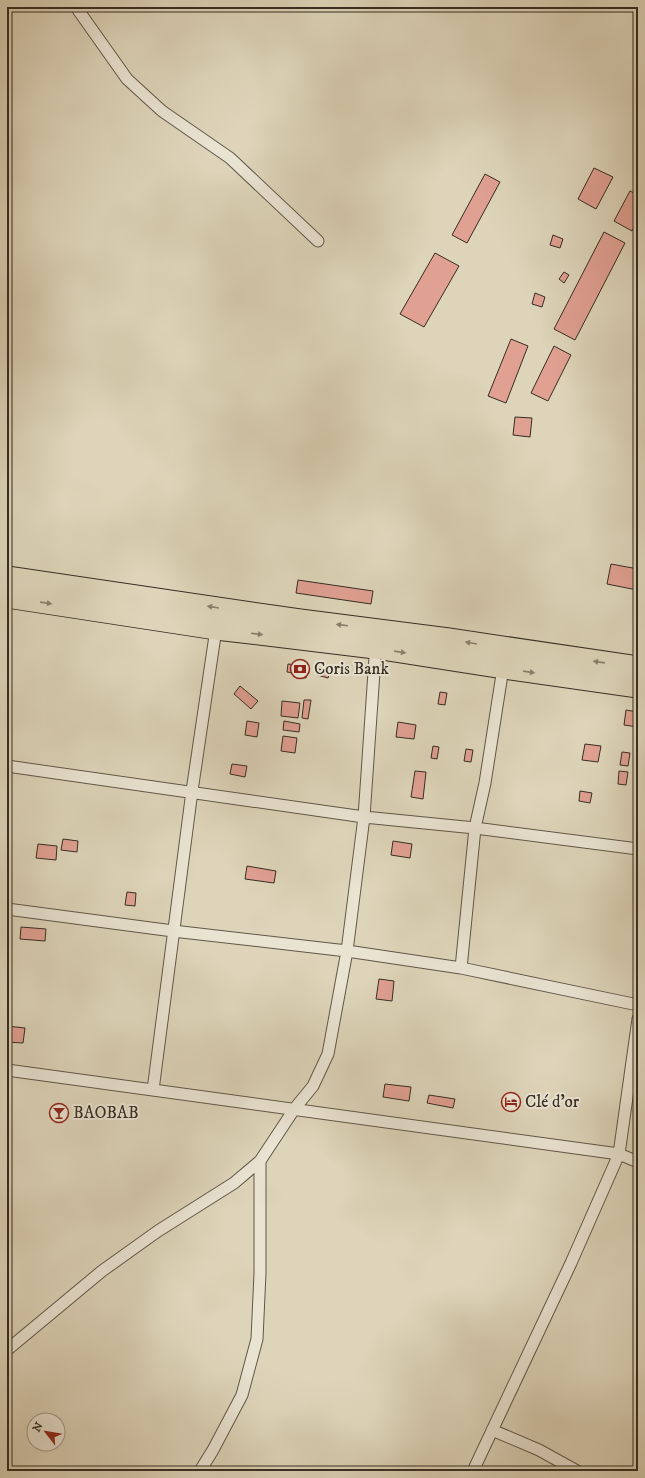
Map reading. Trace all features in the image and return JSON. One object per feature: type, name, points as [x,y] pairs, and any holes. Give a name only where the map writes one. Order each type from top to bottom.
[{"type":"highway","points":[[7,577],[376,639],[503,668],[638,687]]},
{"type":"highway","points":[[7,597],[216,629],[376,639],[638,667]]},
{"type":"street","points":[[76,7],[127,79],[162,111],[230,158],[318,241]]},
{"type":"street","points":[[153,1090],[173,931],[216,629]]},
{"type":"street","points":[[7,1350],[102,1271],[158,1231],[234,1183],[260,1161],[295,1108],[313,1086],[328,1054],[347,951],[364,817],[376,639]]},
{"type":"street","points":[[461,968],[475,828],[485,783],[503,668]]},
{"type":"street","points":[[7,766],[364,817],[475,828],[638,849]]},
{"type":"street","points":[[7,909],[173,931],[347,951],[461,968],[638,1005]]},
{"type":"street","points":[[473,1471],[619,1154],[638,1019]]},
{"type":"street","points":[[7,1070],[295,1108],[619,1154],[638,1162]]},
{"type":"street","points":[[200,1471],[213,1450],[242,1395],[257,1339],[260,1274],[260,1161]]},
{"type":"street","points":[[492,1430],[539,1450],[576,1471]]},
{"type":"building","points":[[594,168],[613,177],[596,209],[578,199]]},
{"type":"building","points":[[485,174],[500,182],[467,243],[452,235]]},
{"type":"building","points":[[630,191],[638,195],[638,219],[632,231],[614,221]]},
{"type":"building","points":[[604,232],[625,243],[575,340],[554,329]]},
{"type":"building","points":[[553,235],[563,239],[560,248],[550,245]]},
{"type":"building","points":[[435,253],[459,266],[424,327],[400,314]]},
{"type":"building","points":[[564,272],[569,275],[564,283],[559,279]]},
{"type":"building","points":[[535,293],[545,297],[542,307],[532,304]]},
{"type":"building","points":[[511,339],[528,346],[506,403],[488,396]]},
{"type":"building","points":[[554,346],[571,355],[548,401],[531,393]]},
{"type":"building","points":[[515,417],[532,418],[530,437],[513,435]]},
{"type":"building","points":[[611,564],[638,569],[637,590],[607,584]]},
{"type":"building","points":[[298,580],[373,591],[371,604],[296,593]]},
{"type":"building","points":[[288,664],[308,666],[306,678],[294,677],[294,673],[287,672]]},
{"type":"building","points":[[318,669],[330,671],[328,678],[317,675]]},
{"type":"building","points":[[240,686],[258,701],[251,709],[234,694]]},
{"type":"building","points":[[440,692],[447,693],[445,705],[438,704]]},
{"type":"building","points":[[304,700],[311,700],[308,719],[302,718]]},
{"type":"building","points":[[282,701],[300,703],[298,718],[281,716]]},
{"type":"building","points":[[626,710],[638,712],[638,727],[624,725]]},
{"type":"building","points":[[247,721],[259,723],[257,737],[245,735]]},
{"type":"building","points":[[284,721],[300,724],[299,732],[283,730]]},
{"type":"building","points":[[398,722],[416,725],[414,739],[396,737]]},
{"type":"building","points":[[283,736],[297,738],[295,753],[281,751]]},
{"type":"building","points":[[585,744],[601,746],[598,762],[582,760]]},
{"type":"building","points":[[433,746],[439,747],[437,759],[431,758]]},
{"type":"building","points":[[466,749],[473,750],[471,762],[464,761]]},
{"type":"building","points":[[622,752],[630,753],[628,766],[620,765]]},
{"type":"building","points":[[232,764],[247,766],[245,777],[230,774]]},
{"type":"building","points":[[415,771],[426,772],[423,799],[411,797]]},
{"type":"building","points":[[619,771],[628,772],[626,785],[618,784]]},
{"type":"building","points":[[580,791],[592,793],[590,803],[579,801]]},
{"type":"building","points":[[63,839],[78,841],[77,852],[61,850]]},
{"type":"building","points":[[393,841],[412,844],[410,858],[391,855]]},
{"type":"building","points":[[38,844],[57,846],[56,860],[36,858]]},
{"type":"building","points":[[247,866],[276,871],[274,883],[245,879]]},
{"type":"building","points":[[127,892],[136,893],[135,906],[125,905]]},
{"type":"building","points":[[21,927],[46,929],[45,941],[20,939]]},
{"type":"building","points":[[379,979],[394,981],[392,1001],[376,999]]},
{"type":"building","points":[[7,1026],[25,1028],[23,1043],[7,1042]]},
{"type":"building","points":[[385,1084],[411,1087],[409,1101],[383,1097]]},
{"type":"building","points":[[429,1095],[455,1099],[453,1108],[427,1103]]},
{"type":"place","name":"Coris Bank","points":[[300,669]]},
{"type":"place","name":"Clé d'or","points":[[511,1102]]},
{"type":"place","name":"BAOBAB","points":[[59,1113]]}]
